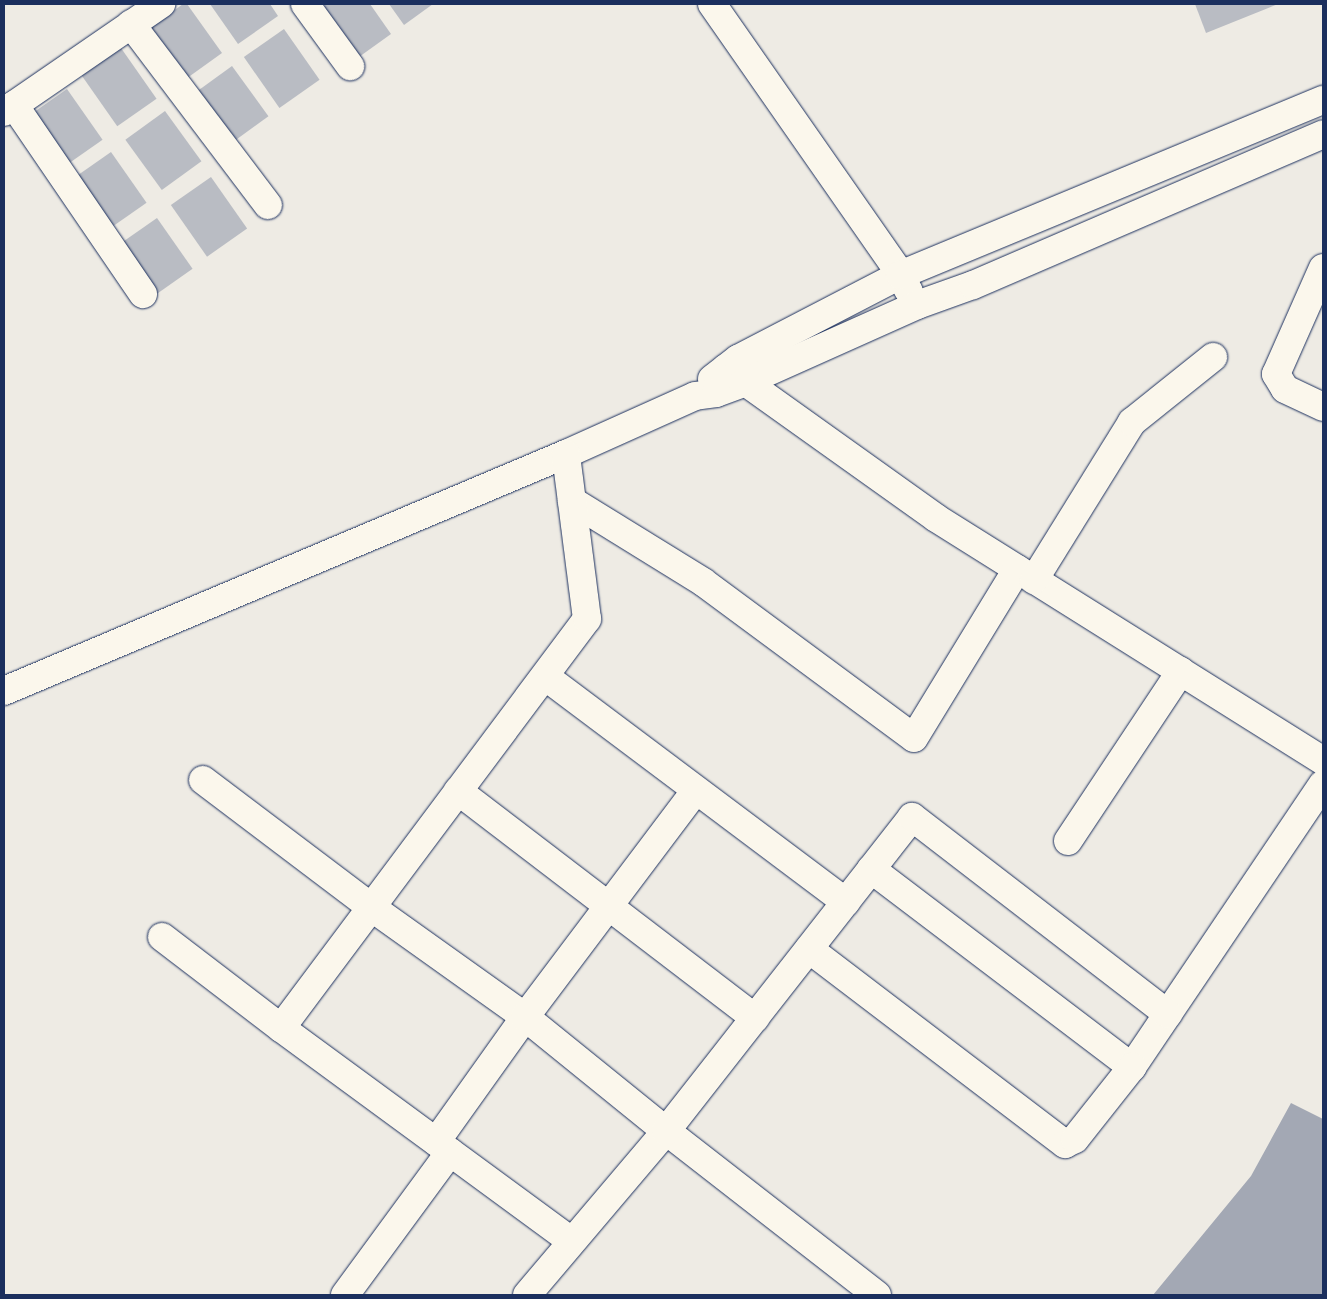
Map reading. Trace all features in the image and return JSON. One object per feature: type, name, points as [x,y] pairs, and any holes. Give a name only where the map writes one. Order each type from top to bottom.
[{"type":"street","points":[[143,294],[9,109],[161,4]]},
{"type":"street","points":[[305,4],[350,66]]},
{"type":"street","points":[[712,4],[900,275],[917,305]]},
{"type":"street","points":[[131,24],[268,205]]},
{"type":"street","points":[[4,691],[566,454],[695,396],[716,394],[735,375],[900,275],[1323,100]]},
{"type":"street","points":[[735,375],[973,285],[1323,134]]},
{"type":"street","points":[[1322,275],[1276,374],[1285,389],[1323,407]]},
{"type":"street","points":[[572,501],[710,587],[914,738],[1132,422],[1213,357]]},
{"type":"street","points":[[735,375],[936,518],[1323,761]]},
{"type":"street","points":[[281,1028],[458,791],[546,677],[587,619],[566,454]]},
{"type":"street","points":[[1068,842],[1181,671]]},
{"type":"street","points":[[546,677],[846,902]]},
{"type":"street","points":[[203,780],[370,908],[525,1017],[666,1131],[877,1295]]},
{"type":"street","points":[[809,949],[1066,1144],[1075,1139],[1132,1067],[1323,784]]},
{"type":"street","points":[[345,1295],[443,1147],[525,1017],[696,790]]},
{"type":"street","points":[[458,791],[609,904],[755,1018]]},
{"type":"street","points":[[527,1295],[666,1131],[912,817],[1168,1014]]},
{"type":"street","points":[[871,869],[1132,1067]]},
{"type":"street","points":[[162,936],[281,1028],[572,1241]]},
{"type":"shaded area","points":[[1291,1103],[1323,1119],[1323,1295],[1153,1295],[1251,1176]]},
{"type":"building","points":[[183,4],[187,4],[222,53],[183,81],[147,30]]},
{"type":"building","points":[[210,4],[270,4],[278,16],[238,44]]},
{"type":"building","points":[[327,4],[370,4],[391,34],[352,62],[316,11]]},
{"type":"building","points":[[389,4],[433,4],[404,25]]},
{"type":"building","points":[[1195,4],[1278,4],[1206,33]]},
{"type":"building","points":[[284,29],[320,80],[279,108],[244,57]]},
{"type":"building","points":[[121,48],[157,99],[117,126],[82,76]]},
{"type":"building","points":[[232,66],[268,116],[229,145],[192,95]]},
{"type":"building","points":[[67,89],[103,140],[63,167],[28,117]]},
{"type":"building","points":[[165,111],[201,161],[162,190],[125,140]]},
{"type":"building","points":[[111,152],[147,203],[107,230],[72,180]]},
{"type":"building","points":[[211,177],[247,229],[207,257],[171,205]]},
{"type":"building","points":[[157,218],[193,269],[152,297],[117,246]]}]
